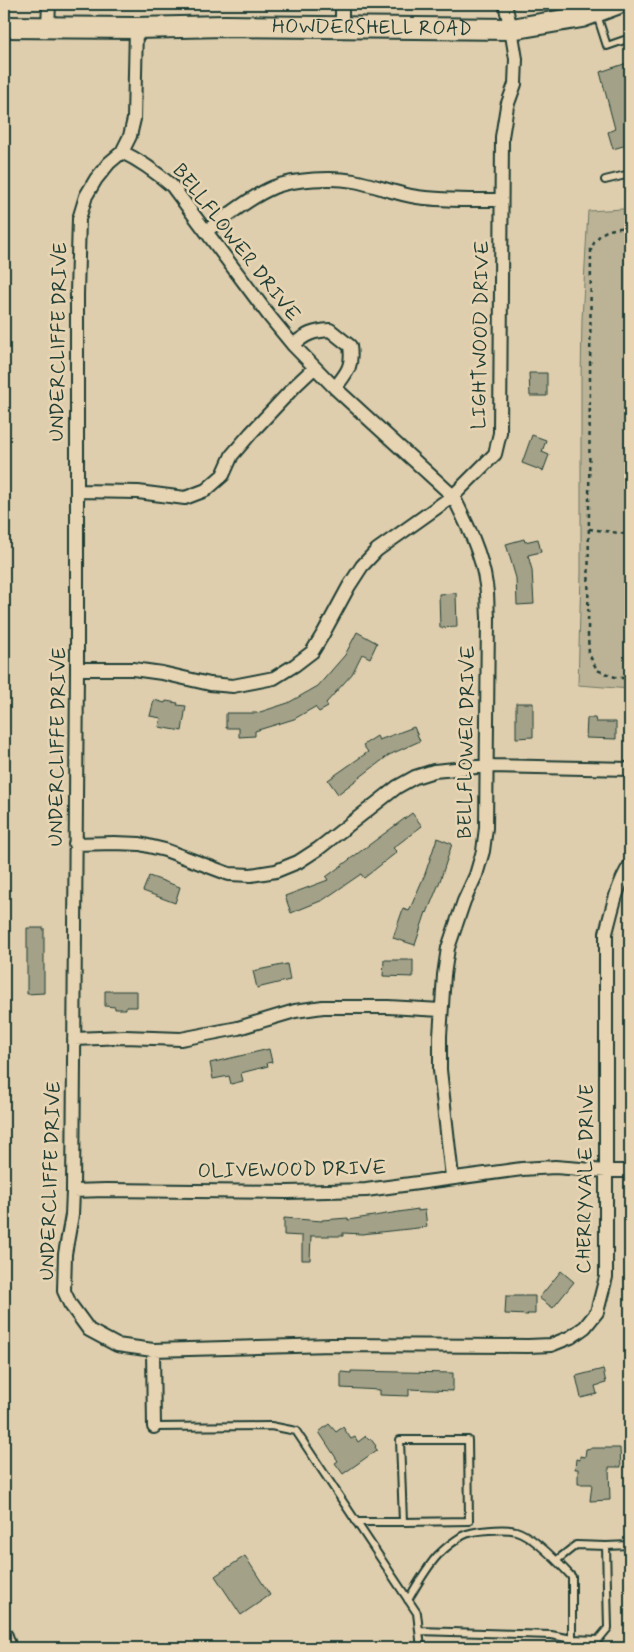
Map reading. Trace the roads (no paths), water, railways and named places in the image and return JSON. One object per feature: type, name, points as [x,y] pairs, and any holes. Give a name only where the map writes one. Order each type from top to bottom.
[{"type":"main road","name":"HOWDERSHELL ROAD","points":[[4,27],[136,28],[225,26],[511,29],[582,17],[605,7]]},
{"type":"street","points":[[48,26],[49,4]]},
{"type":"street","points":[[342,4],[342,28]]},
{"type":"street","name":"LIGHTWOOD DRIVE","points":[[77,669],[133,669],[162,673],[210,684],[233,686],[274,678],[295,666],[312,652],[349,586],[362,566],[377,550],[453,496],[495,454],[500,433],[500,320],[503,277],[502,137],[507,106],[515,84],[516,60],[511,29],[504,4]]},
{"type":"street","name":"UNDERCLIFFE DRIVE","points":[[136,28],[134,119],[130,136],[122,152],[109,163],[96,179],[86,196],[80,219],[77,294],[78,491],[73,1191],[72,1215],[65,1254],[64,1291],[70,1304],[89,1330],[101,1338],[117,1345],[153,1350]]},
{"type":"street","name":"BELLFLOWER DRIVE","points":[[122,152],[139,160],[172,186],[253,295],[293,345],[335,388],[453,496],[481,561],[486,585],[488,650],[486,828],[483,851],[476,875],[464,901],[448,948],[441,1010],[440,1070],[452,1177]]},
{"type":"street","points":[[206,230],[254,198],[275,187],[301,181],[352,181],[415,197],[435,199],[501,200]]},
{"type":"street","name":"BELLFLOWER DRIVE","points":[[293,345],[305,336],[317,331],[330,330],[350,346],[352,360],[347,373],[335,388]]},
{"type":"street","points":[[78,491],[138,492],[185,498],[206,490],[223,475],[232,455],[251,433],[314,368]]},
{"type":"street","points":[[75,844],[140,844],[165,850],[229,874],[252,875],[276,871],[298,862],[414,777],[434,771],[487,766],[630,769]]},
{"type":"street","name":"CHERRYVALE DRIVE","points":[[153,1350],[332,1345],[551,1345],[571,1337],[585,1327],[597,1312],[602,1299],[606,1278],[606,933],[617,895],[630,865]]},
{"type":"street","points":[[74,1039],[125,1037],[181,1039],[238,1028],[295,1011],[323,1007],[388,1007],[441,1010]]},
{"type":"street","name":"OLIVEWOOD DRIVE","points":[[73,1191],[288,1192],[366,1190],[522,1169],[555,1167],[606,1171],[630,1170]]},
{"type":"street","points":[[153,1350],[154,1427]]},
{"type":"street","points":[[4,1636],[8,1648]]},
{"type":"lane","points":[[605,7],[607,46],[630,38]]},
{"type":"lane","points":[[605,180],[630,174]]},
{"type":"lane","points":[[154,1427],[271,1426],[296,1431],[416,1613],[421,1648]]},
{"type":"lane","points":[[356,1522],[404,1522],[469,1521],[468,1440],[400,1440],[404,1522]]},
{"type":"lane","points":[[408,1600],[425,1572],[439,1554],[464,1535],[489,1530],[516,1531],[557,1560],[572,1577],[572,1648]]},
{"type":"lane","points":[[557,1560],[576,1545],[606,1546],[630,1544]]},
{"type":"lane","points":[[419,1631],[551,1635],[572,1639],[598,1640],[608,1628],[606,1546]]}]
